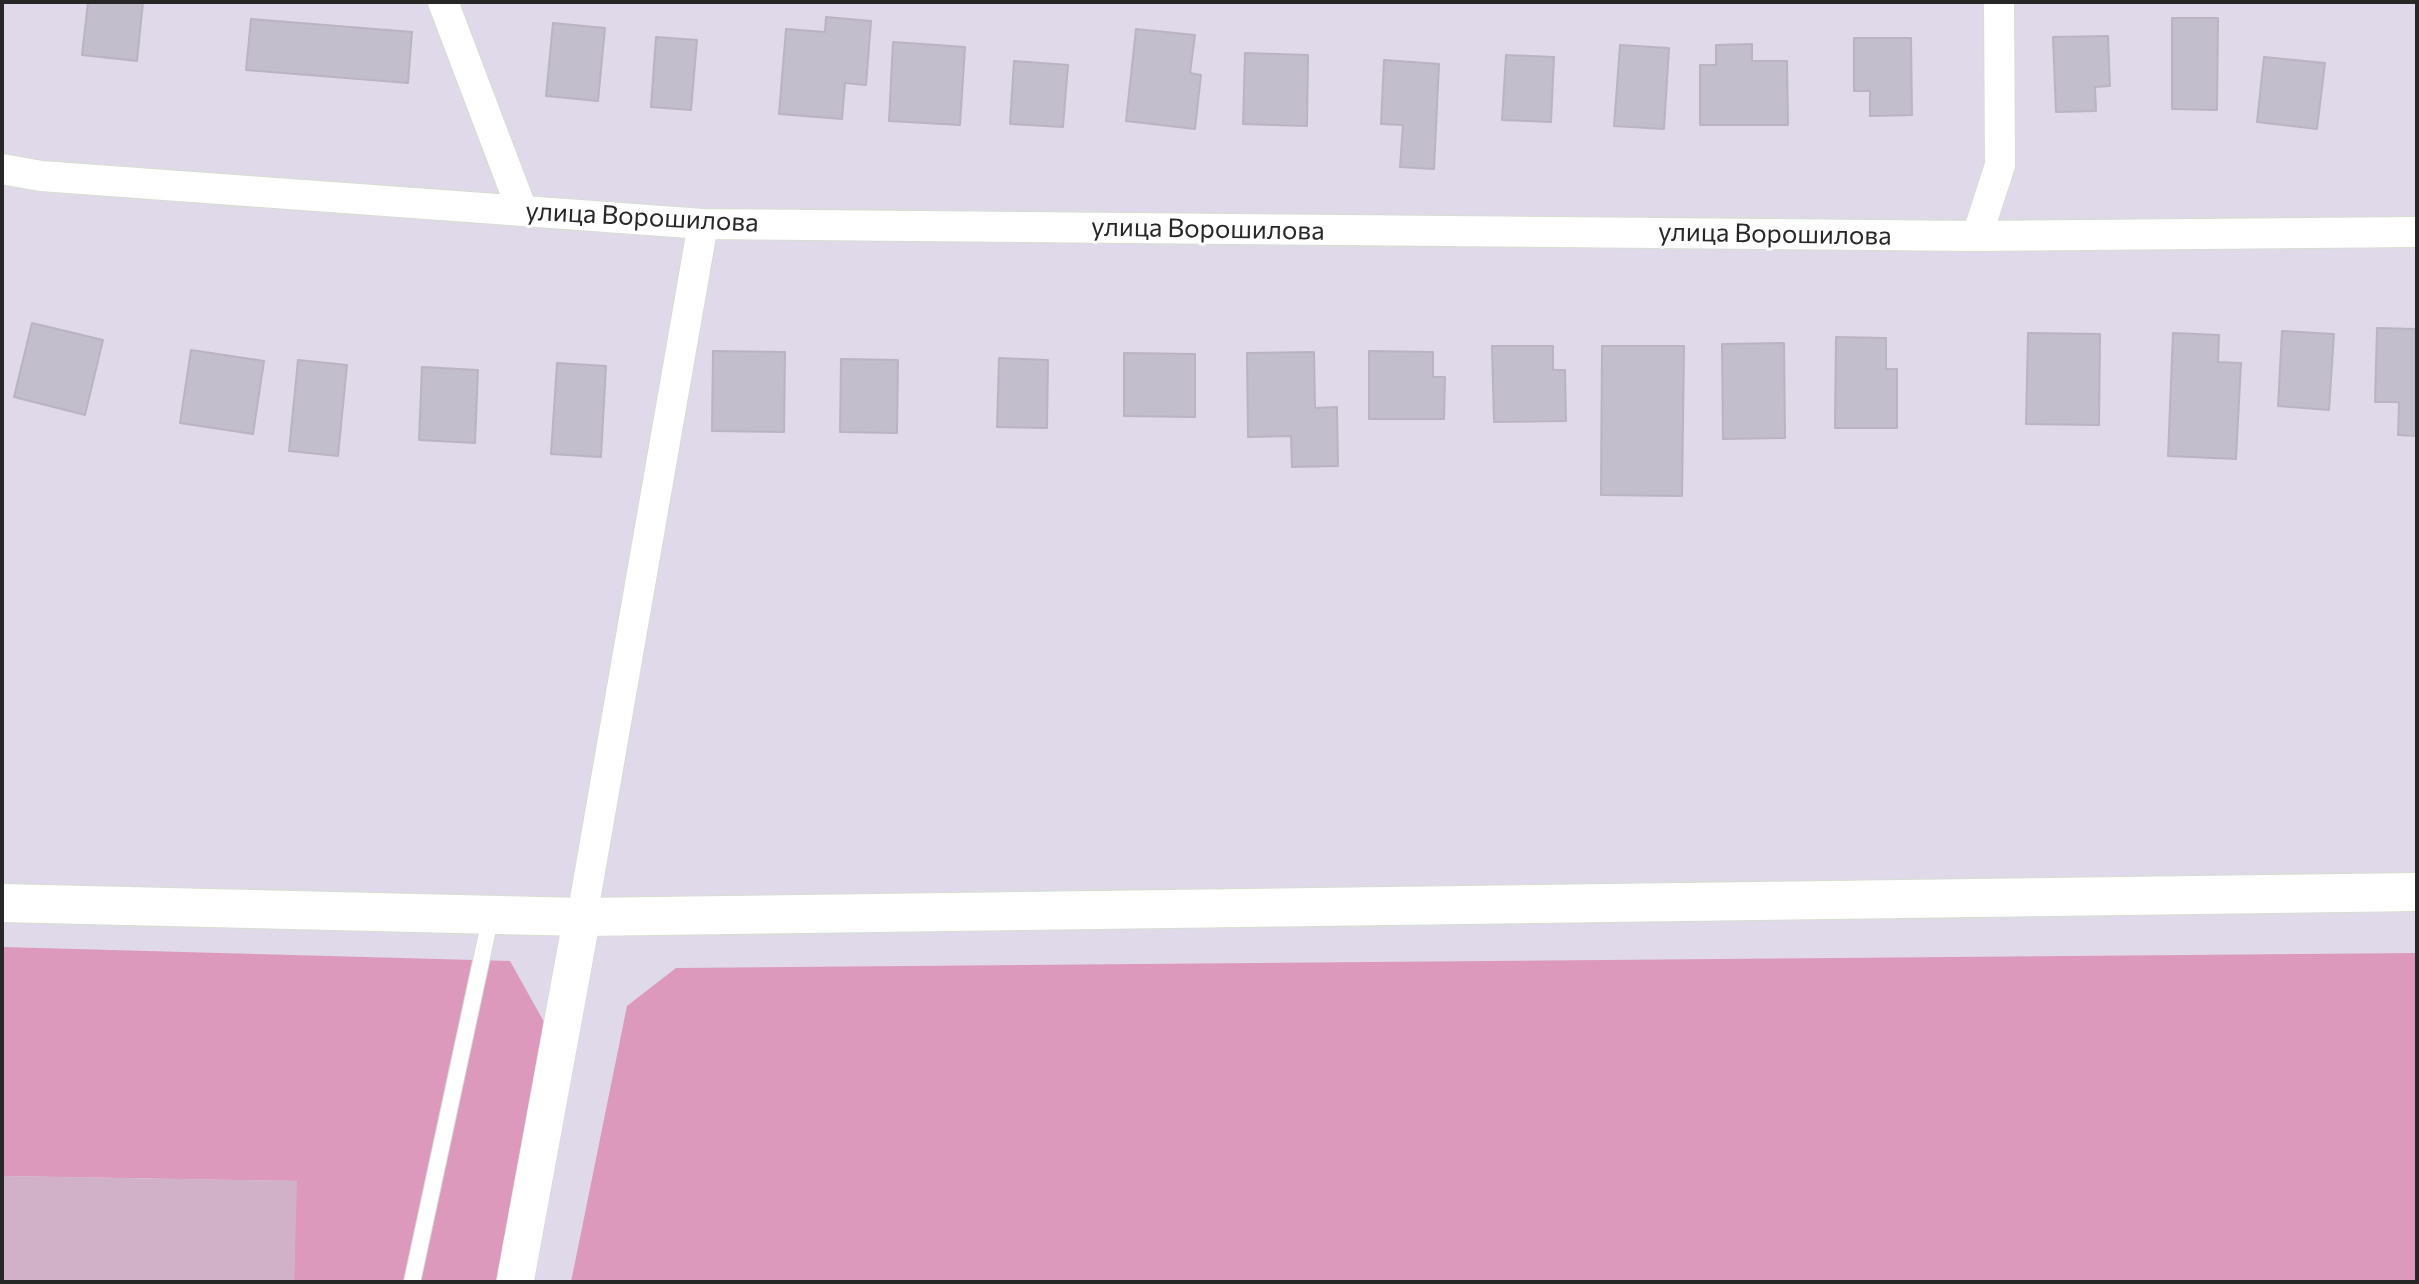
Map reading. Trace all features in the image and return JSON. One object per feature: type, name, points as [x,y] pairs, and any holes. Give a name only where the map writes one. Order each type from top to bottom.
[{"type":"main road","points":[[2,903],[582,917],[2417,892]]},
{"type":"street","points":[[443,2],[522,210]]},
{"type":"street","points":[[1977,236],[2000,165],[1999,2]]},
{"type":"street","name":"улица Ворошилова","points":[[2,169],[41,176],[703,225],[1977,236],[2417,232]]},
{"type":"street","points":[[515,1282],[703,225]]},
{"type":"lane","points":[[412,1282],[491,915]]},
{"type":"shaded area","points":[[2,947],[510,961],[553,1038],[500,1282],[294,1282],[296,1181],[2,1176]]},
{"type":"shaded area","points":[[2417,953],[2417,1282],[571,1282],[627,1006],[676,968]]},
{"type":"shaded area","points":[[2,1176],[297,1181],[294,1282],[2,1282]]},
{"type":"building","points":[[88,2],[143,2],[137,61],[82,55]]},
{"type":"building","points":[[826,17],[871,21],[866,85],[845,83],[842,119],[779,114],[786,29],[825,32]]},
{"type":"building","points":[[2172,18],[2218,18],[2217,110],[2172,109]]},
{"type":"building","points":[[251,19],[412,32],[408,83],[246,70]]},
{"type":"building","points":[[553,23],[605,28],[598,101],[546,96]]},
{"type":"building","points":[[1136,29],[1195,35],[1190,73],[1201,75],[1195,129],[1126,121]]},
{"type":"building","points":[[2108,36],[2110,86],[2095,87],[2096,111],[2056,112],[2053,37]]},
{"type":"building","points":[[656,37],[697,40],[691,110],[651,107]]},
{"type":"building","points":[[1854,38],[1911,38],[1912,115],[1870,116],[1870,91],[1854,91]]},
{"type":"building","points":[[893,42],[965,47],[960,125],[889,121]]},
{"type":"building","points":[[1752,44],[1752,61],[1787,61],[1788,125],[1700,125],[1700,65],[1716,65],[1716,45]]},
{"type":"building","points":[[1620,45],[1669,48],[1664,129],[1614,126]]},
{"type":"building","points":[[1245,53],[1308,55],[1307,126],[1243,124]]},
{"type":"building","points":[[1506,55],[1554,57],[1551,122],[1502,120]]},
{"type":"building","points":[[2264,57],[2325,63],[2317,129],[2257,122]]},
{"type":"building","points":[[1384,60],[1439,64],[1434,169],[1400,167],[1403,125],[1381,124]]},
{"type":"building","points":[[1014,61],[1068,65],[1063,127],[1010,124]]},
{"type":"building","points":[[32,323],[103,340],[85,415],[14,397]]},
{"type":"building","points":[[2377,328],[2417,329],[2417,436],[2398,435],[2399,402],[2375,402]]},
{"type":"building","points":[[2282,331],[2334,334],[2329,410],[2278,406]]},
{"type":"building","points":[[2028,333],[2100,334],[2099,425],[2026,424]]},
{"type":"building","points":[[2173,333],[2219,335],[2218,362],[2241,363],[2236,459],[2168,456]]},
{"type":"building","points":[[1836,337],[1886,338],[1886,369],[1897,369],[1897,428],[1835,428]]},
{"type":"building","points":[[1784,343],[1785,438],[1723,439],[1722,344]]},
{"type":"building","points":[[1492,346],[1553,346],[1553,370],[1565,370],[1566,421],[1494,422]]},
{"type":"building","points":[[1602,346],[1684,346],[1682,496],[1601,495]]},
{"type":"building","points":[[191,350],[264,361],[253,434],[180,423]]},
{"type":"building","points":[[713,351],[785,352],[784,432],[712,431]]},
{"type":"building","points":[[1369,351],[1433,352],[1433,377],[1445,377],[1444,419],[1369,419]]},
{"type":"building","points":[[1314,352],[1315,408],[1337,407],[1338,466],[1292,467],[1291,436],[1248,437],[1247,353]]},
{"type":"building","points":[[1124,353],[1195,354],[1195,417],[1124,416]]},
{"type":"building","points":[[999,358],[1048,360],[1047,428],[997,427]]},
{"type":"building","points":[[841,359],[898,360],[897,433],[840,432]]},
{"type":"building","points":[[298,360],[347,365],[338,456],[289,451]]},
{"type":"building","points":[[557,363],[606,366],[601,457],[551,454]]},
{"type":"building","points":[[422,367],[478,370],[475,443],[419,440]]}]
